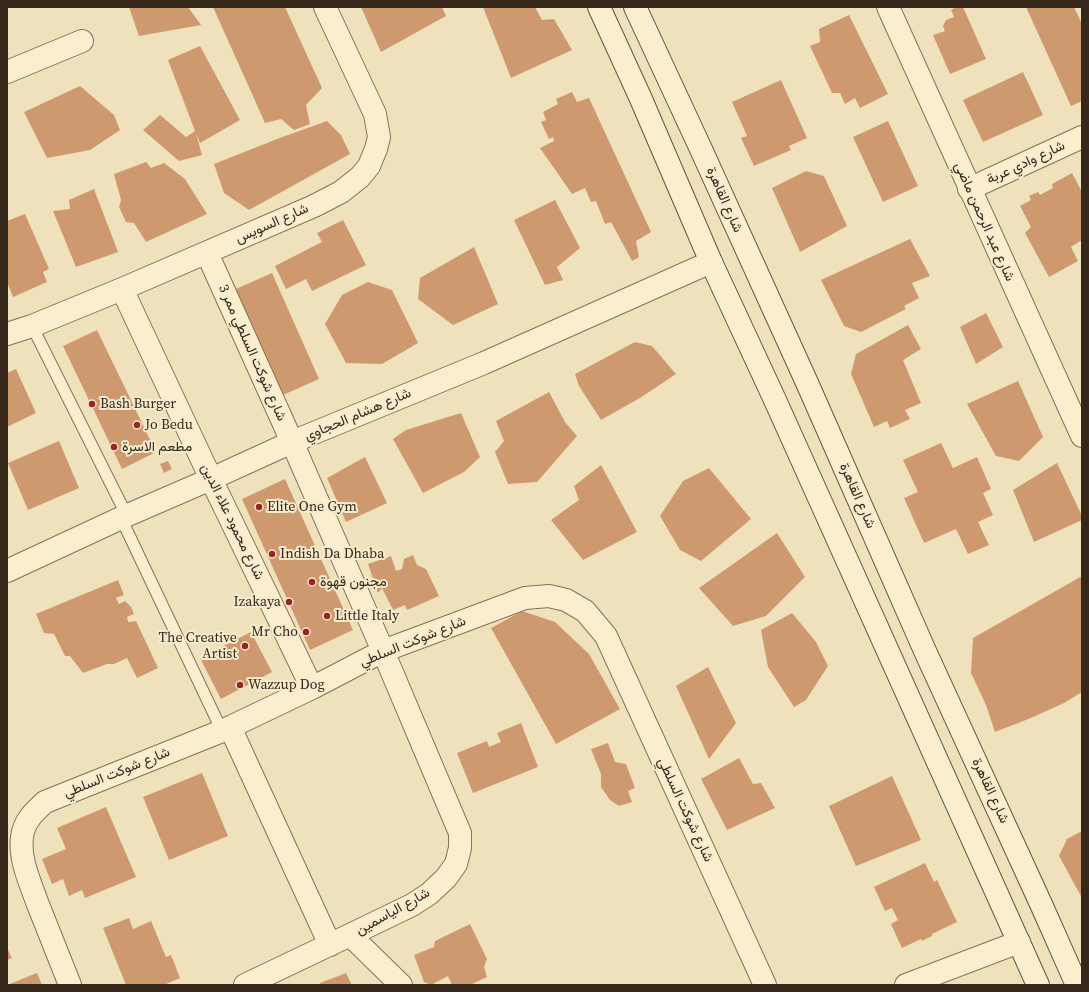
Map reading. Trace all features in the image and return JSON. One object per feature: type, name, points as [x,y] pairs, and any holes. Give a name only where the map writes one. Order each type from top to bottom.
[{"type":"street","name":"شارع السويس","points":[[7,334],[32,326],[122,289],[314,206],[341,192],[360,177],[369,166],[376,150],[378,137],[375,114],[325,7]]},
{"type":"street","points":[[599,7],[641,99],[711,262],[775,400],[1038,985]]},
{"type":"street","name":"شارع القاهرة","points":[[635,7],[798,364],[925,651],[1078,985]]},
{"type":"street","name":"شارع عبد الرحمن ماضي","points":[[888,7],[1082,436]]},
{"type":"street","points":[[7,72],[82,41]]},
{"type":"street","name":"شارع وادي عربة","points":[[969,189],[1082,137]]},
{"type":"street","name":"شارع شوكت السلطي ممر 3","points":[[207,253],[292,442],[382,651]]},
{"type":"street","name":"شارع هشام الحجاوي","points":[[7,571],[124,517],[211,480],[292,442],[484,363],[711,262]]},
{"type":"street","name":"شارع محمود علاء الدين","points":[[122,289],[211,480],[312,688]]},
{"type":"street","name":"شارع شوكت السلطي","points":[[70,985],[46,927],[26,870],[22,852],[22,837],[25,827],[37,809],[45,802],[226,729],[312,688],[382,651],[525,598],[549,596],[566,600],[585,611],[606,636],[765,985]]},
{"type":"street","name":"شارع الياسمين","points":[[245,985],[412,905],[429,894],[446,878],[456,864],[460,848],[460,833],[382,651]]},
{"type":"street","points":[[226,729],[330,945]]},
{"type":"street","points":[[350,936],[401,985]]},
{"type":"street","points":[[906,985],[1019,942]]},
{"type":"lane","points":[[32,326],[226,729]]},
{"type":"building","points":[[129,7],[188,7],[201,25],[139,36]]},
{"type":"building","points":[[213,7],[285,7],[322,88],[306,105],[310,124],[294,130],[281,119],[265,123]]},
{"type":"building","points":[[361,7],[442,7],[446,16],[381,52]]},
{"type":"building","points":[[483,7],[535,7],[542,20],[554,19],[572,50],[511,78]]},
{"type":"building","points":[[956,7],[963,7],[986,59],[950,74],[933,35],[945,31],[943,26],[946,20],[954,17],[951,10]]},
{"type":"building","points":[[1026,7],[1074,7],[1082,24],[1082,101],[1071,106]]},
{"type":"building","points":[[849,15],[888,94],[860,108],[855,98],[845,104],[840,93],[832,93],[810,46],[820,42],[819,29]]},
{"type":"building","points":[[200,46],[240,120],[200,143],[196,133],[202,155],[179,161],[143,130],[160,115],[186,137],[195,131],[168,60]]},
{"type":"building","points":[[1023,72],[1043,115],[983,142],[963,100]]},
{"type":"building","points":[[781,80],[807,138],[789,146],[791,150],[754,166],[741,138],[747,136],[732,102]]},
{"type":"building","points":[[80,86],[114,115],[120,130],[90,150],[47,158],[24,112]]},
{"type":"building","points":[[572,92],[577,102],[589,98],[651,232],[636,241],[639,257],[632,261],[611,222],[605,224],[596,201],[591,202],[585,188],[572,194],[540,148],[554,141],[553,137],[549,139],[541,122],[546,120],[543,112],[558,104],[556,99]]},
{"type":"building","points":[[327,121],[341,135],[350,154],[249,210],[224,193],[214,164]]},
{"type":"building","points":[[888,121],[918,186],[883,202],[853,137]]},
{"type":"building","points":[[146,162],[151,168],[164,163],[185,179],[207,214],[146,242],[134,223],[126,222],[119,207],[121,200],[114,174]]},
{"type":"building","points":[[806,171],[824,176],[847,226],[800,252],[772,188]]},
{"type":"building","points":[[1072,173],[1082,192],[1082,240],[1071,247],[1078,261],[1049,277],[1025,233],[1031,227],[1020,206],[1031,200],[1029,196],[1038,192],[1040,195],[1053,188],[1052,184]]},
{"type":"building","points":[[94,189],[118,252],[76,267],[53,211],[70,209],[69,200]]},
{"type":"building","points":[[555,200],[580,248],[557,267],[563,280],[545,285],[514,220]]},
{"type":"building","points":[[25,214],[49,269],[43,272],[47,282],[13,297],[7,282],[7,221]]},
{"type":"building","points":[[343,220],[366,265],[312,291],[306,279],[286,289],[275,266],[322,242],[317,233]]},
{"type":"building","points":[[910,239],[930,276],[912,283],[919,298],[904,306],[906,309],[861,332],[844,326],[821,280]]},
{"type":"building","points":[[474,247],[498,304],[453,325],[418,299],[420,278]]},
{"type":"building","points":[[272,273],[319,379],[283,395],[236,289]]},
{"type":"building","points":[[368,282],[392,290],[418,343],[382,364],[346,363],[325,324],[342,295]]},
{"type":"building","points":[[986,313],[1003,347],[976,364],[960,327]]},
{"type":"building","points":[[908,325],[921,349],[903,360],[921,403],[905,410],[910,419],[890,428],[887,421],[874,427],[851,374],[856,354]]},
{"type":"building","points":[[97,330],[156,452],[122,469],[63,346]]},
{"type":"building","points":[[635,342],[652,346],[676,374],[640,398],[601,420],[579,386],[575,374]]},
{"type":"building","points":[[16,369],[36,413],[7,427],[7,373]]},
{"type":"building","points":[[1018,381],[1043,437],[1019,461],[996,456],[967,404]]},
{"type":"building","points":[[549,392],[565,422],[577,436],[537,482],[508,484],[495,452],[504,441],[496,421]]},
{"type":"building","points":[[461,413],[480,457],[464,472],[423,493],[393,439],[406,430]]},
{"type":"building","points":[[59,441],[79,488],[28,510],[8,463]]},
{"type":"building","points":[[941,443],[953,468],[977,457],[991,489],[983,493],[993,515],[978,522],[989,545],[968,554],[956,529],[924,543],[904,498],[918,492],[903,460]]},
{"type":"building","points":[[365,457],[387,503],[346,522],[327,478]]},
{"type":"building","points":[[168,461],[172,469],[164,473],[160,464]]},
{"type":"building","points":[[1057,463],[1082,516],[1082,520],[1034,542],[1013,490]]},
{"type":"building","points":[[601,465],[637,532],[583,560],[551,520],[579,500],[574,486]]},
{"type":"building","points":[[709,468],[751,519],[701,561],[680,550],[660,516],[683,481]]},
{"type":"building","points":[[285,479],[353,630],[310,650],[242,499]]},
{"type":"building","points":[[777,533],[805,577],[766,616],[733,626],[699,588]]},
{"type":"building","points":[[413,555],[417,565],[426,569],[439,596],[407,610],[405,605],[393,610],[382,588],[378,593],[368,564],[391,556],[396,571],[402,569],[404,559]]},
{"type":"building","points":[[1082,576],[1082,692],[1064,703],[995,732],[986,705],[971,673],[973,638]]},
{"type":"building","points":[[118,580],[124,595],[116,598],[119,604],[125,601],[131,607],[134,614],[127,617],[128,622],[136,621],[158,668],[137,678],[127,658],[114,664],[107,664],[83,673],[70,656],[65,656],[54,634],[44,633],[36,614]]},
{"type":"building","points":[[522,611],[555,622],[589,654],[620,709],[556,744],[491,628]]},
{"type":"building","points":[[792,613],[816,642],[828,666],[806,700],[794,707],[768,667],[761,630]]},
{"type":"building","points":[[251,632],[272,672],[221,699],[200,658]]},
{"type":"building","points":[[708,667],[736,723],[709,759],[676,686]]},
{"type":"building","points":[[521,723],[538,767],[473,793],[457,753],[487,741],[489,747],[501,742],[497,733]]},
{"type":"building","points":[[608,743],[615,762],[626,764],[635,788],[628,791],[632,802],[619,806],[610,800],[601,787],[601,774],[591,749]]},
{"type":"building","points":[[739,758],[753,784],[761,783],[775,808],[727,830],[701,779]]},
{"type":"building","points":[[202,773],[228,836],[169,860],[143,797]]},
{"type":"building","points":[[892,776],[921,840],[856,866],[829,806]]},
{"type":"building","points":[[106,807],[136,877],[85,898],[82,890],[69,896],[63,879],[52,884],[42,859],[66,849],[57,828]]},
{"type":"building","points":[[1082,831],[1082,898],[1059,856],[1067,839]]},
{"type":"building","points":[[925,863],[934,882],[937,880],[957,922],[932,934],[932,936],[922,941],[921,939],[902,948],[891,924],[898,920],[892,908],[885,911],[874,887]]},
{"type":"building","points":[[129,918],[133,929],[151,921],[166,957],[171,955],[180,978],[164,985],[126,985],[103,928]]},
{"type":"building","points":[[470,924],[487,959],[484,967],[487,977],[470,985],[452,985],[448,976],[431,985],[424,982],[414,955],[434,947],[435,941]]},
{"type":"building","points":[[7,948],[12,958],[7,960]]},
{"type":"building","points":[[37,973],[42,985],[7,985]]},
{"type":"building","points":[[346,973],[352,985],[321,985],[320,983]]},
{"type":"place","name":"Bash Burger","points":[[92,404]]},
{"type":"place","name":"Jo Bedu","points":[[137,425]]},
{"type":"place","name":"مطعم الاسرة","points":[[114,447]]},
{"type":"place","name":"Elite One Gym","points":[[259,507]]},
{"type":"place","name":"Indish Da Dhaba","points":[[272,554]]},
{"type":"place","name":"مجنون قهوة","points":[[312,582]]},
{"type":"place","name":"Izakaya","points":[[289,602]]},
{"type":"place","name":"Little Italy","points":[[327,616]]},
{"type":"place","name":"Mr Cho","points":[[306,632]]},
{"type":"place","name":"The Creative Artist","points":[[245,646]]},
{"type":"place","name":"Wazzup Dog","points":[[240,685]]}]
